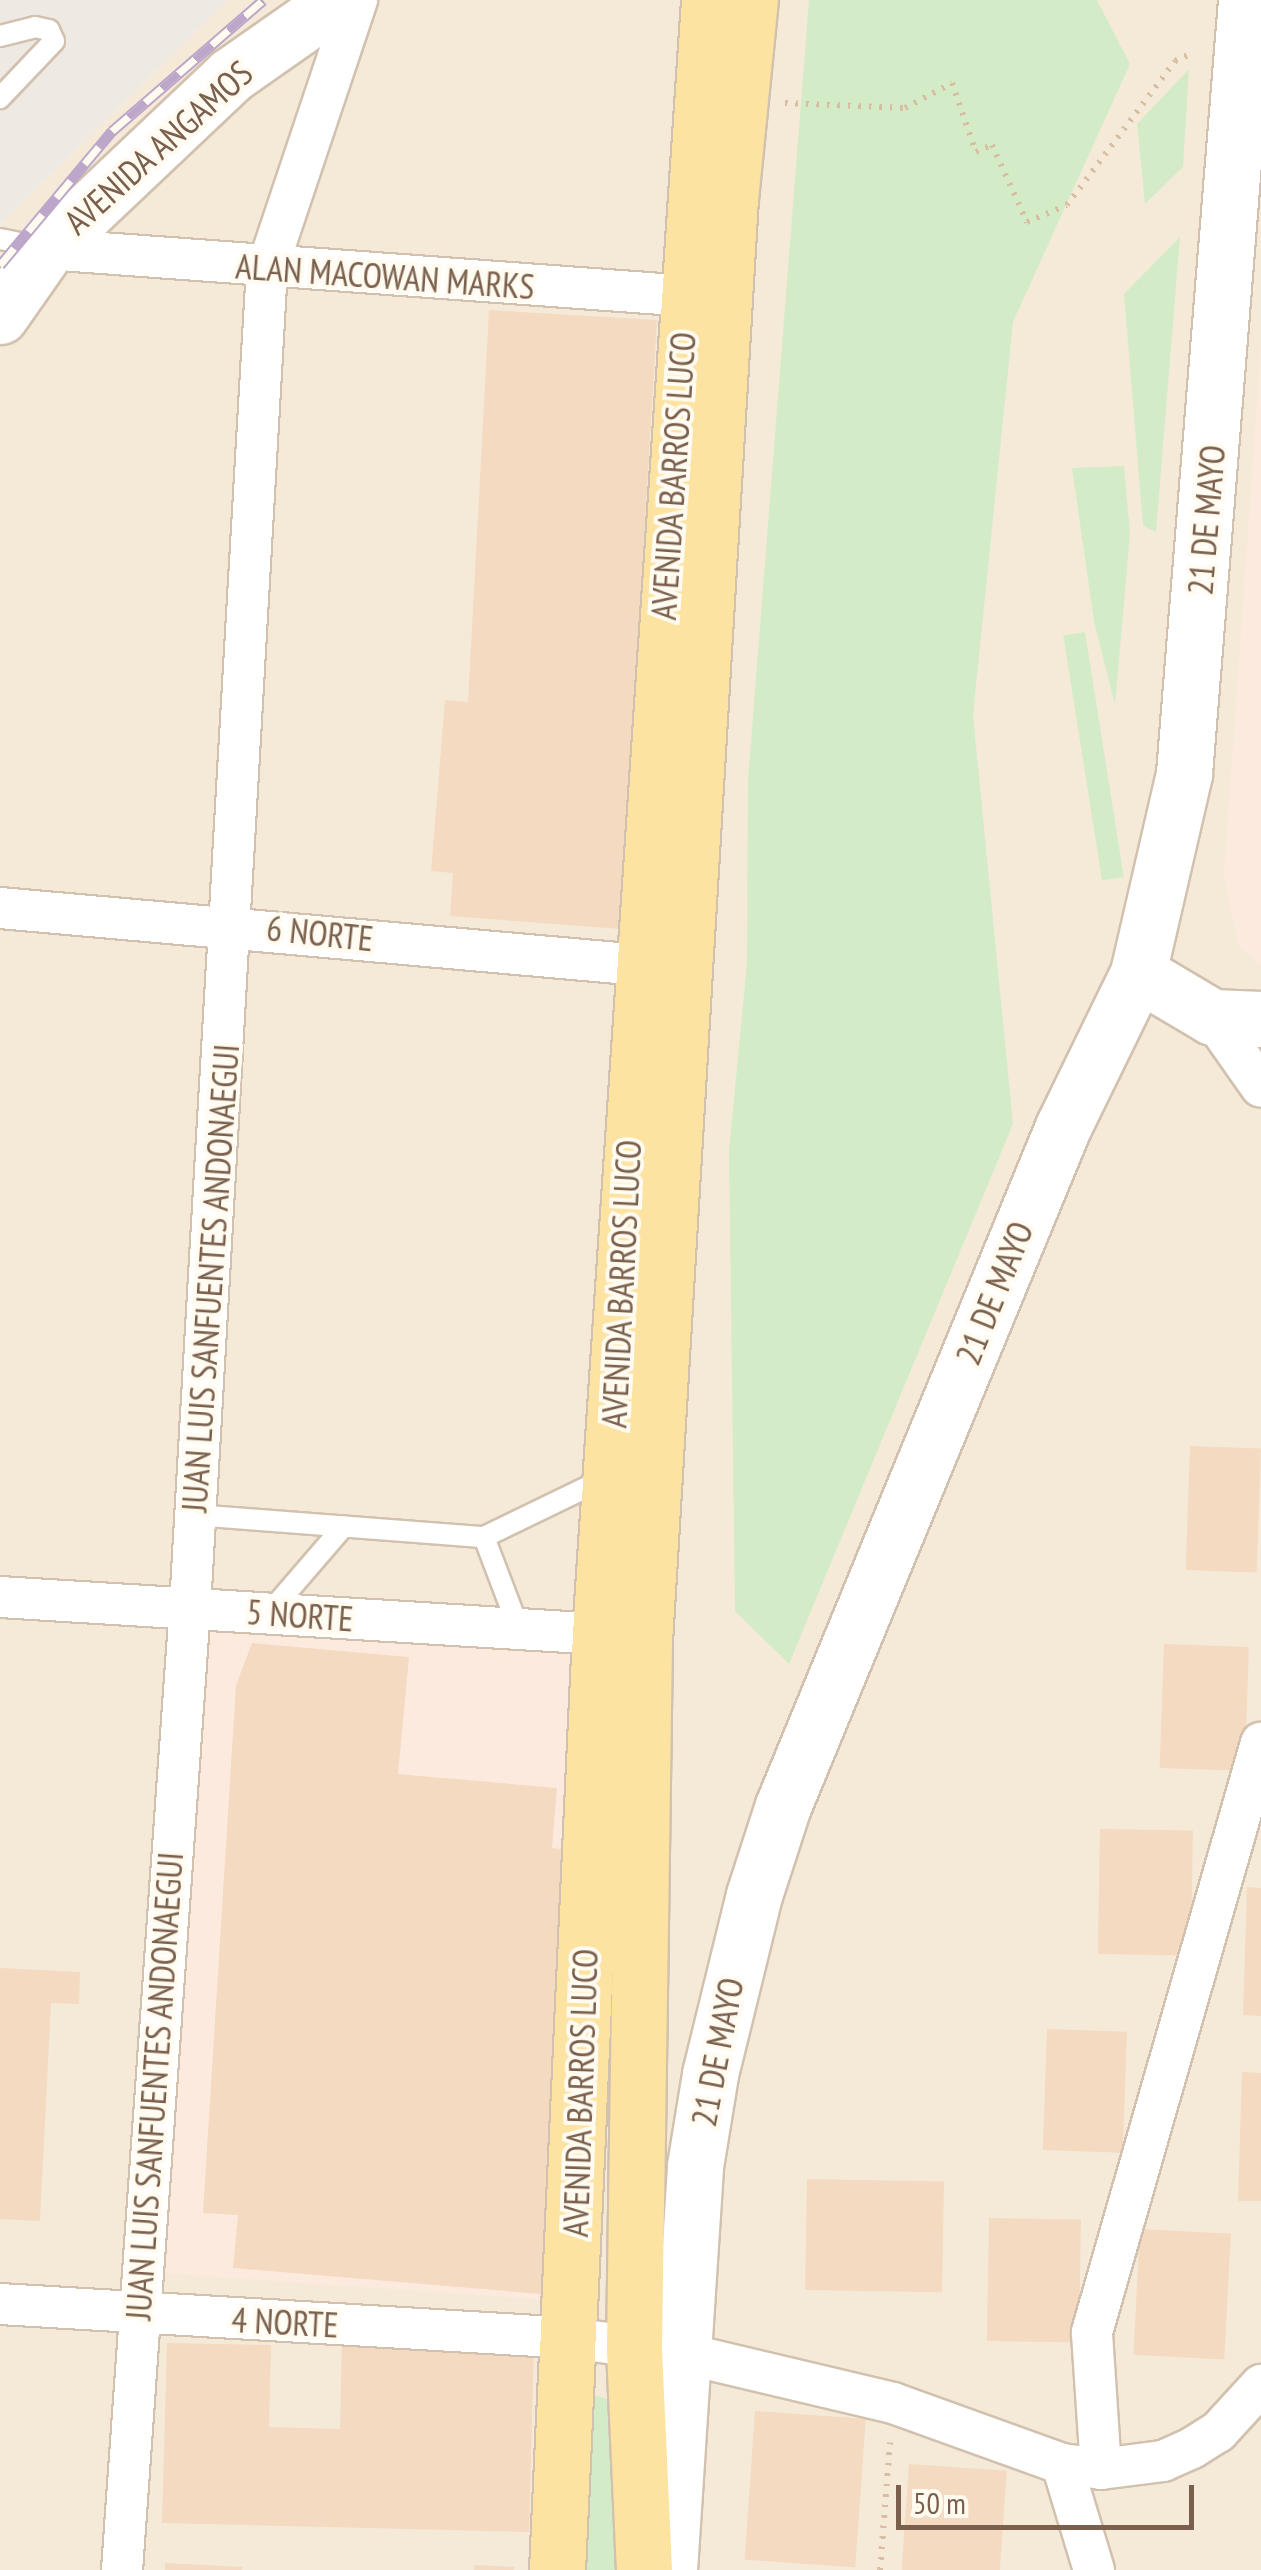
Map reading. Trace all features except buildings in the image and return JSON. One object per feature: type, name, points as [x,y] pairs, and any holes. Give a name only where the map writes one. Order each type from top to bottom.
[{"type":"main road","name":"AVENIDA BARROS LUCO","points":[[644,2570],[658,2350],[644,1641],[705,297],[709,0]]},
{"type":"main road","name":"AVENIDA BARROS LUCO","points":[[557,2570],[600,1634],[640,965],[705,297],[739,100],[750,0]]},
{"type":"street","name":"AVENIDA ANGAMOS","points":[[0,316],[23,244],[231,75],[338,0]]},
{"type":"street","name":"JUAN LUIS SANFUENTES ANDONAEGUI","points":[[122,2570],[137,2313],[190,1608],[232,924],[266,269],[357,0]]},
{"type":"street","name":"21 DE MAYO","points":[[669,2570],[658,2350],[686,2260],[710,2074],[760,1877],[1062,1127],[1138,973],[1184,773],[1246,195],[1249,131],[1245,13]]},
{"type":"street","name":"ALAN MACOWAN MARKS","points":[[23,244],[266,269],[705,297]]},
{"type":"street","name":"6 NORTE","points":[[0,908],[232,924],[640,965]]},
{"type":"street","points":[[1138,973],[1236,1018],[1261,1087]]},
{"type":"street","name":"5 NORTE","points":[[0,1597],[600,1634]]},
{"type":"street","points":[[1094,2570],[1081,2467],[1092,2332],[1261,1743]]},
{"type":"street","name":"4 NORTE","points":[[0,2304],[570,2338],[658,2350],[893,2404],[1081,2467]]},
{"type":"street","points":[[1081,2467],[1163,2461],[1192,2448],[1230,2421],[1261,2385]]},
{"type":"lane","points":[[0,36],[35,27],[50,30],[54,41],[0,98]]},
{"type":"lane","points":[[195,1515],[484,1538],[609,1477]]},
{"type":"lane","points":[[270,1613],[344,1526]]},
{"type":"lane","points":[[484,1538],[519,1628]]},
{"type":"path","points":[[739,100],[904,108],[952,84],[976,152],[992,146],[1027,222],[1067,205],[1175,61],[1245,13]]},
{"type":"path","points":[[880,2570],[893,2404]]},
{"type":"shaded area","points":[[0,0],[228,0],[0,225]]},
{"type":"shaded area","points":[[228,0],[1261,0],[1261,2570],[0,2570],[0,225]]},
{"type":"shaded area","points":[[1261,345],[1261,965],[1239,947],[1224,877]]},
{"type":"shaded area","points":[[199,1625],[584,1652],[539,2299],[154,2272]]},
{"type":"green space","points":[[809,0],[1097,0],[1130,64],[1013,322],[973,715],[1013,1124],[789,1664],[735,1611],[729,1151],[747,963],[748,780]]},
{"type":"green space","points":[[1189,69],[1183,167],[1145,204],[1137,124]]},
{"type":"green space","points":[[1180,237],[1156,532],[1143,526],[1124,294]]},
{"type":"green space","points":[[1124,466],[1130,534],[1115,705],[1094,621],[1072,468]]},
{"type":"green space","points":[[1085,632],[1124,877],[1102,880],[1063,635]]},
{"type":"green space","points":[[591,2394],[607,2399],[620,2570],[581,2570]]},
{"type":"railway","points":[[0,265],[112,131],[263,0]]}]
